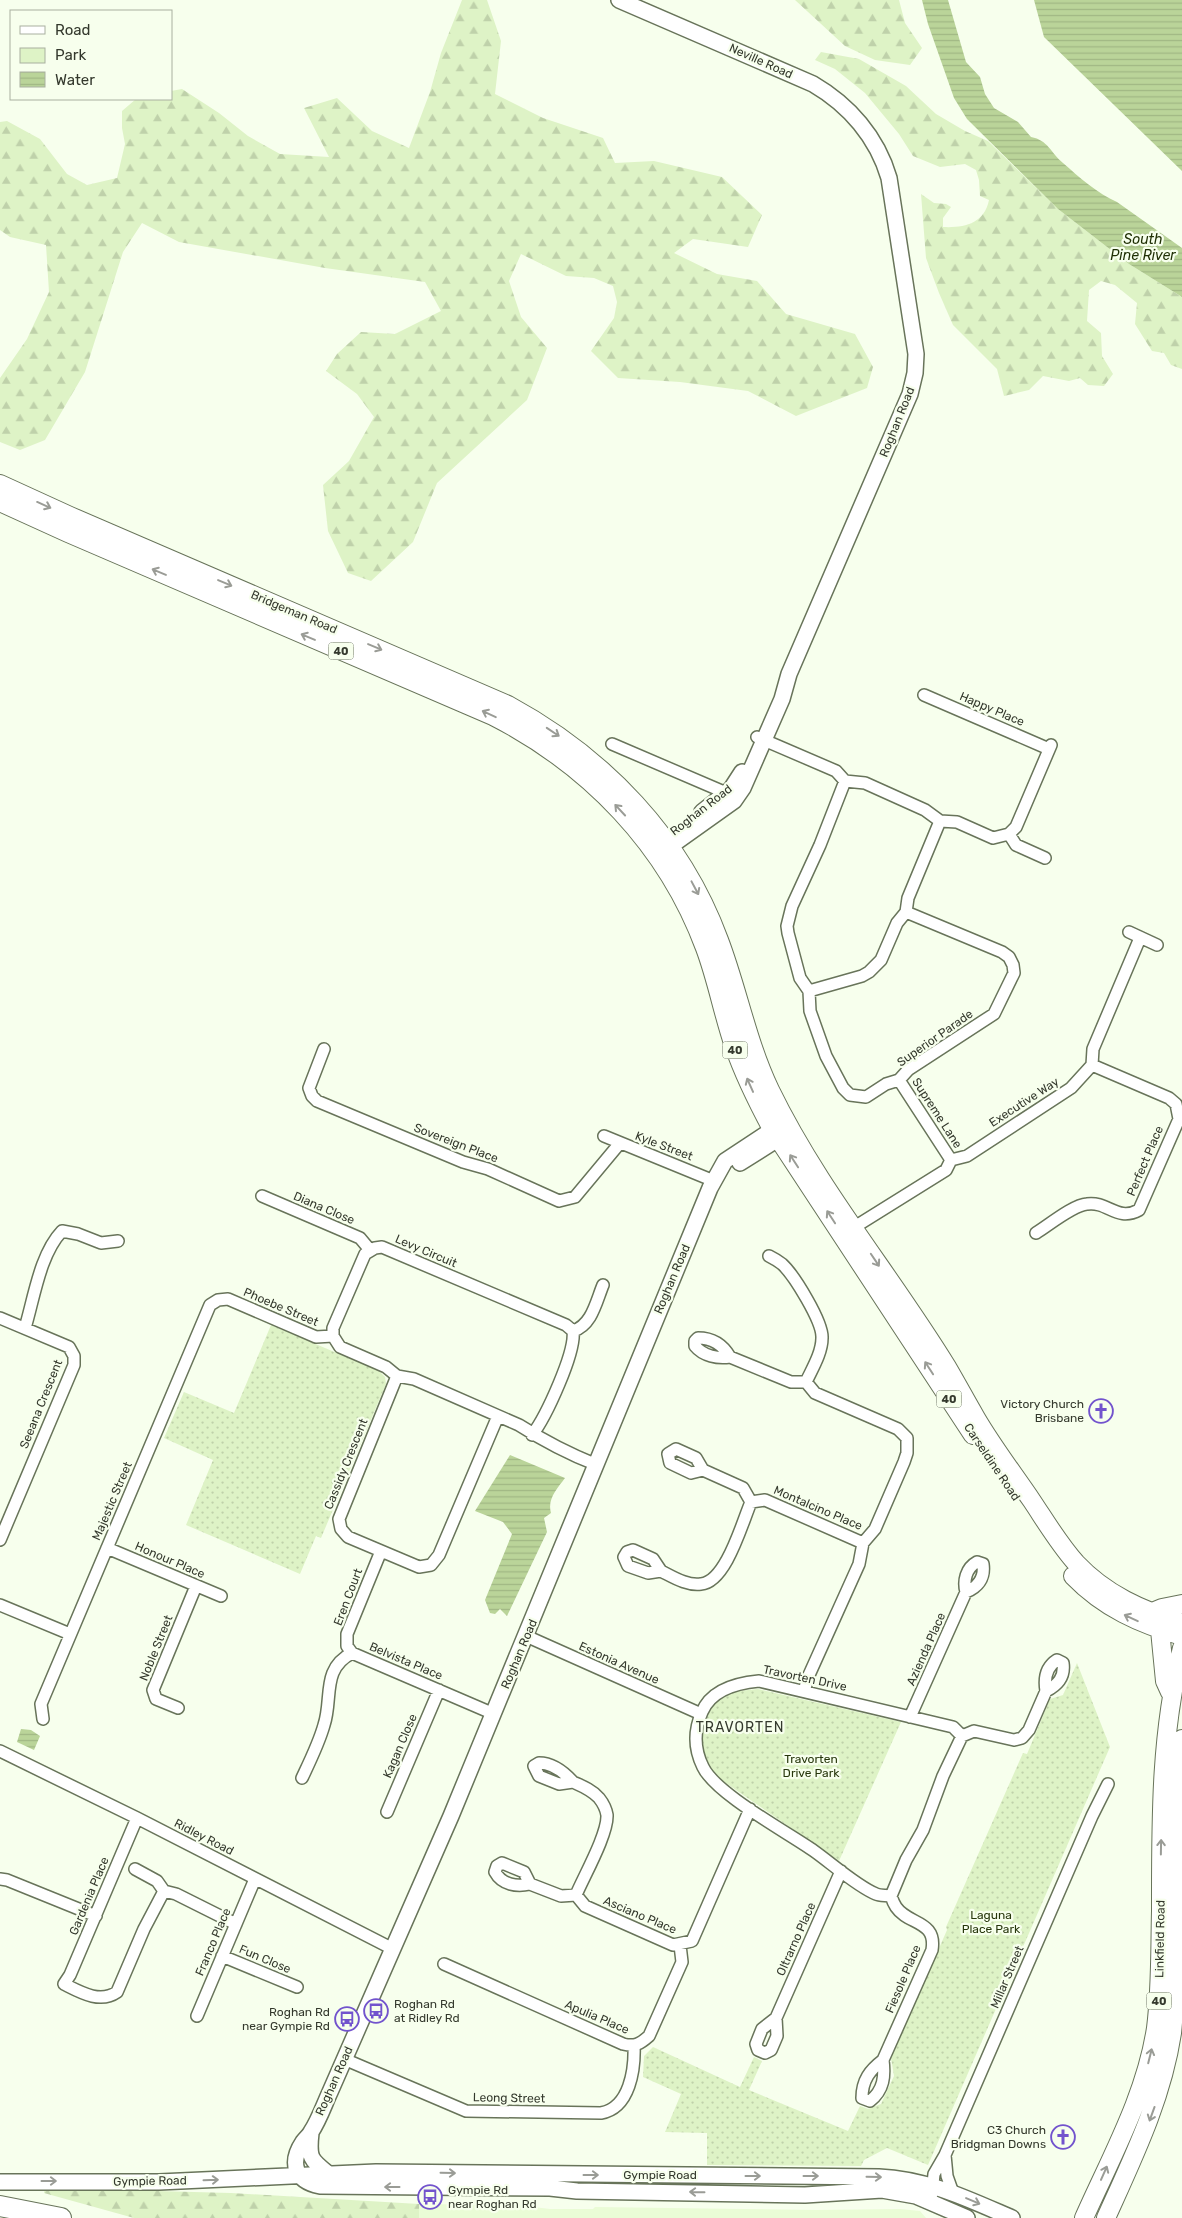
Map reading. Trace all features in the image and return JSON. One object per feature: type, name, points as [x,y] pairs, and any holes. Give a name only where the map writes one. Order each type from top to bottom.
[{"type":"highway","points":[[0,2206],[61,2218]]},
{"type":"main road","name":"Bridgeman Road","points":[[0,484],[508,705],[544,725],[593,762],[634,801],[661,847]]},
{"type":"main road","name":"Bridgeman Road","points":[[0,502],[514,726],[552,750],[587,778],[661,847]]},
{"type":"main road","name":"Roghan Road","points":[[661,847],[694,884],[718,937],[752,1048],[771,1092],[782,1130]]},
{"type":"main road","name":"Carseldine Road","points":[[782,1130],[853,1228],[946,1366],[977,1420],[1069,1554],[1105,1589],[1150,1613],[1182,1623]]},
{"type":"main road","name":"Carseldine Road","points":[[782,1130],[947,1396],[1058,1559],[1080,1583],[1104,1603],[1131,1619],[1182,1636]]},
{"type":"main road","points":[[1150,1613],[1162,1608],[1182,1604]]},
{"type":"main road","name":"40","points":[[1160,1630],[1165,1681],[1171,1694]]},
{"type":"main road","name":"Linkfield Road","points":[[1084,2218],[1140,2089],[1156,2030],[1160,1990],[1163,1767],[1171,1694],[1182,1648]]},
{"type":"main road","name":"Linkfield Road","points":[[1106,2218],[1153,2111],[1166,2067],[1172,2032],[1176,1984],[1179,1785],[1182,1739]]},
{"type":"street","name":"Neville Road","points":[[619,0],[824,90],[850,112],[867,132],[881,154]]},
{"type":"street","name":"Roghan Road","points":[[661,847],[732,795],[749,777],[761,739],[782,699],[789,674],[910,394],[915,374],[916,354],[889,178],[881,154]]},
{"type":"street","name":"Happy Place","points":[[924,695],[1050,747],[1016,827],[1009,834]]},
{"type":"street","points":[[761,739],[836,770],[845,781],[865,783],[926,810],[940,821],[957,822],[993,838],[1009,834],[1016,845],[1045,858]]},
{"type":"street","points":[[612,744],[732,795]]},
{"type":"street","name":"Superior Parade","points":[[845,781],[820,845],[792,906],[787,926],[800,978],[809,991],[810,1011],[826,1056],[843,1088],[850,1095],[866,1097],[886,1084],[899,1080],[908,1070],[994,1014],[1014,973],[1009,957],[1002,952],[906,912]]},
{"type":"street","points":[[809,991],[869,972],[881,960],[897,923],[906,912],[908,898],[940,821]]},
{"type":"street","points":[[1129,932],[1157,945]]},
{"type":"street","points":[[1092,1065],[1093,1049],[1140,938]]},
{"type":"street","name":"Sovereign Place","points":[[324,1048],[309,1088],[312,1096],[317,1100],[463,1162],[488,1169],[559,1201],[574,1197],[620,1143]]},
{"type":"street","name":"Executive Way","points":[[853,1228],[946,1170],[951,1160],[967,1156],[1071,1088],[1092,1065]]},
{"type":"street","name":"Perfect Place","points":[[1036,1233],[1082,1205],[1090,1203],[1123,1215],[1139,1210],[1178,1119],[1179,1111],[1176,1104],[1169,1098],[1092,1065]]},
{"type":"street","name":"Supreme Lane","points":[[899,1080],[951,1160]]},
{"type":"street","name":"Roghan Road","points":[[296,2159],[303,2142],[311,2133],[393,1949],[494,1714],[597,1465],[652,1325],[717,1177],[725,1161],[782,1130]]},
{"type":"street","name":"Kyle Street","points":[[604,1136],[717,1177]]},
{"type":"street","name":"Diana Close","points":[[262,1196],[360,1238],[370,1250]]},
{"type":"street","points":[[25,1328],[47,1255],[55,1239],[62,1231],[78,1234],[101,1243],[118,1241]]},
{"type":"street","name":"Levy Circuit","points":[[370,1250],[382,1247],[574,1331]]},
{"type":"street","points":[[370,1250],[362,1257],[333,1328],[333,1336],[340,1347],[386,1367],[397,1376],[414,1379],[519,1425],[555,1448],[597,1465]]},
{"type":"street","points":[[769,1256],[782,1264],[816,1314],[821,1325],[821,1349],[806,1382]]},
{"type":"street","points":[[532,1434],[541,1422],[573,1346],[574,1331],[582,1328],[588,1322],[603,1285]]},
{"type":"street","name":"Phoebe Street","points":[[218,1300],[228,1299],[316,1337],[333,1336]]},
{"type":"street","name":"Majestic Street","points":[[43,1719],[41,1704],[70,1634],[204,1316],[210,1305],[218,1300]]},
{"type":"street","name":"Seeana Crescent","points":[[0,1318],[69,1347],[74,1356],[74,1365],[0,1540]]},
{"type":"street","points":[[730,1357],[791,1382],[806,1382]]},
{"type":"street","name":"Cassidy Crescent","points":[[397,1376],[339,1519],[341,1529],[348,1537],[418,1567],[426,1568],[436,1561],[498,1416]]},
{"type":"street","points":[[806,1382],[815,1393],[898,1430],[907,1438],[907,1453],[904,1462],[874,1529],[863,1543]]},
{"type":"street","points":[[661,1571],[688,1584],[701,1584],[712,1581],[722,1570],[751,1502],[743,1488],[703,1470]]},
{"type":"street","name":"Montalcino Place","points":[[751,1502],[765,1500],[863,1543],[859,1564],[809,1675],[804,1691]]},
{"type":"street","name":"Honour Place","points":[[107,1548],[221,1596]]},
{"type":"street","name":"Eren Court","points":[[352,1653],[347,1646],[347,1634],[381,1551]]},
{"type":"street","name":"Noble Street","points":[[178,1708],[156,1699],[153,1690],[196,1586]]},
{"type":"street","name":"Azienda Place","points":[[910,1717],[966,1592]]},
{"type":"street","points":[[0,1605],[70,1634]]},
{"type":"street","name":"Estonia Avenue","points":[[526,1636],[701,1714]]},
{"type":"street","name":"Belvista Place","points":[[302,1778],[325,1723],[329,1683],[337,1665],[343,1658],[352,1653],[494,1714]]},
{"type":"street","name":"Travorten Drive","points":[[891,1896],[877,1895],[715,1783],[703,1768],[695,1742],[701,1714],[705,1705],[715,1695],[728,1687],[742,1682],[759,1681],[953,1727],[962,1736]]},
{"type":"street","name":"Kagan Close","points":[[387,1812],[438,1690]]},
{"type":"street","points":[[891,1896],[906,1860],[922,1830],[943,1776],[962,1736],[974,1731],[1014,1740],[1022,1738],[1029,1730],[1046,1691]]},
{"type":"street","name":"Ridley Road","points":[[0,1751],[137,1818],[393,1949]]},
{"type":"street","points":[[530,1884],[561,1896],[576,1895],[605,1829],[607,1816],[604,1805],[590,1790],[573,1782]]},
{"type":"street","name":"Millar Street","points":[[932,2185],[934,2174],[945,2155],[1092,1816],[1108,1784]]},
{"type":"street","name":"Asciano Place","points":[[576,1895],[585,1906],[673,1945],[692,1941],[750,1809]]},
{"type":"street","name":"Gardenia Place","points":[[137,1818],[96,1916],[70,1975],[64,1984],[96,1997],[105,1998],[117,1992],[144,1929],[161,1893],[164,1891]]},
{"type":"street","points":[[135,1869],[157,1881],[164,1891],[176,1894],[236,1924]]},
{"type":"street","name":"Oltrarno Place","points":[[776,2018],[841,1871]]},
{"type":"street","points":[[0,1879],[7,1880],[96,1916]]},
{"type":"street","name":"Franco Place","points":[[197,2016],[255,1879]]},
{"type":"street","name":"Fiesole Place","points":[[883,2060],[932,1950],[934,1939],[929,1930],[896,1908],[891,1896]]},
{"type":"street","name":"Apulia Place","points":[[444,1964],[623,2044],[634,2045],[641,2044],[649,2036],[682,1962],[680,1945]]},
{"type":"street","name":"Fun Close","points":[[222,1956],[297,1987]]},
{"type":"street","name":"Leong Street","points":[[344,2059],[466,2111],[601,2113],[616,2108],[626,2093],[633,2070],[634,2045]]},
{"type":"street","name":"Roghan Road","points":[[311,2133],[310,2157],[313,2162],[330,2175]]},
{"type":"street","points":[[945,2155],[947,2176],[953,2192]]},
{"type":"street","points":[[296,2159],[296,2169],[300,2177]]},
{"type":"street","points":[[276,2178],[280,2172],[296,2159]]},
{"type":"street","name":"Gympie Road","points":[[0,2182],[159,2182],[376,2172],[905,2178],[953,2192],[1012,2218]]},
{"type":"street","name":"Gympie Road","points":[[300,2177],[308,2183],[320,2186],[550,2188],[577,2191],[805,2195],[882,2190],[916,2196],[967,2218]]},
{"type":"street","points":[[932,2185],[935,2204]]},
{"type":"shaded area","points":[[419,2204],[517,2205],[550,2209],[593,2209],[595,2207],[817,2210],[900,2209],[920,2211],[926,2218],[419,2218]]},
{"type":"green space","points":[[462,0],[487,0],[501,41],[495,94],[543,118],[603,138],[615,163],[654,161],[722,177],[762,215],[748,247],[693,239],[674,253],[717,274],[757,281],[786,314],[855,334],[873,367],[867,388],[796,416],[748,391],[680,382],[618,378],[591,351],[614,318],[617,302],[613,286],[594,278],[566,276],[521,254],[509,281],[521,317],[547,348],[527,400],[437,483],[413,542],[371,581],[348,573],[328,531],[323,485],[349,461],[374,417],[357,394],[326,371],[337,354],[361,332],[395,334],[441,311],[425,282],[325,268],[179,242],[142,223],[123,252],[85,372],[45,440],[20,450],[0,442],[0,378],[27,339],[49,292],[46,245],[10,237],[0,230],[0,122],[7,121],[40,139],[67,174],[87,185],[117,178],[125,144],[122,128],[122,111],[135,100],[172,100],[172,91],[182,89],[219,113],[248,136],[280,154],[329,157],[304,108],[337,98],[372,131],[409,148],[430,92],[441,53]]},
{"type":"green space","points":[[795,0],[899,0],[905,23],[922,48],[910,65],[875,60],[845,46]]},
{"type":"green space","points":[[821,52],[859,59],[906,86],[936,114],[965,131],[988,141],[1058,209],[1129,264],[1182,297],[1182,369],[1171,365],[1164,353],[1152,351],[1135,324],[1137,303],[1115,285],[1101,281],[1089,290],[1087,321],[1101,333],[1102,356],[1113,374],[1104,386],[1088,385],[1080,378],[1069,381],[1043,376],[1029,390],[1004,396],[997,369],[953,325],[926,258],[921,194],[934,203],[946,204],[951,207],[943,218],[943,227],[958,227],[972,223],[983,214],[989,200],[980,196],[976,170],[965,164],[940,167],[913,156],[899,134],[865,93],[835,69],[815,60]]},
{"type":"green space","points":[[271,1325],[379,1371],[385,1377],[386,1384],[321,1538],[316,1536],[300,1574],[186,1525],[213,1460],[164,1438],[184,1392],[234,1413]]},
{"type":"green space","name":"Laguna Place Park","points":[[1077,1663],[1110,1747],[928,2165],[887,2148],[864,2160],[861,2166],[707,2165],[707,2133],[665,2132],[681,2094],[643,2077],[644,2056],[653,2047],[740,2087],[754,2057],[762,2061],[749,2090],[848,2131],[860,2106],[868,2109],[881,2104],[894,2076],[891,2058],[947,1930],[946,1927],[1023,1753],[1027,1754],[1050,1699],[1063,1695]]},
{"type":"green space","name":"Travorten Drive Park","points":[[758,1689],[901,1722],[839,1861],[717,1777],[705,1760],[702,1735],[711,1709],[724,1697],[732,1693]]},
{"type":"green space","points":[[45,2188],[231,2193],[419,2204],[419,2218],[134,2218],[44,2193]]},
{"type":"water","name":"South Pine River","points":[[922,0],[948,0],[966,62],[980,77],[985,94],[994,108],[1018,122],[1031,137],[1045,144],[1089,185],[1117,202],[1182,248],[1182,297],[1129,264],[1058,209],[967,119],[954,98],[928,24]]},
{"type":"water","points":[[1034,0],[1182,0],[1182,171],[1044,37]]},
{"type":"water","points":[[510,1455],[565,1478],[556,1490],[550,1503],[551,1513],[544,1518],[547,1532],[507,1616],[500,1609],[495,1614],[490,1613],[485,1600],[512,1534],[503,1522],[475,1511]]},
{"type":"water","points":[[21,1729],[31,1730],[40,1736],[34,1750],[17,1742]]},
{"type":"place","name":"Victory Church Brisbane","points":[[1101,1411]]},
{"type":"place","name":"Roghan Rd at Ridley Rd","points":[[376,2011]]},
{"type":"place","name":"Roghan Rd near Gympie Rd","points":[[347,2019]]},
{"type":"place","name":"C3 Church Bridgman Downs","points":[[1063,2137]]},
{"type":"place","name":"Gympie Rd near Roghan Rd","points":[[430,2197]]},
{"type":"district","name":"TRAVORTEN","points":[[740,1727]]}]
